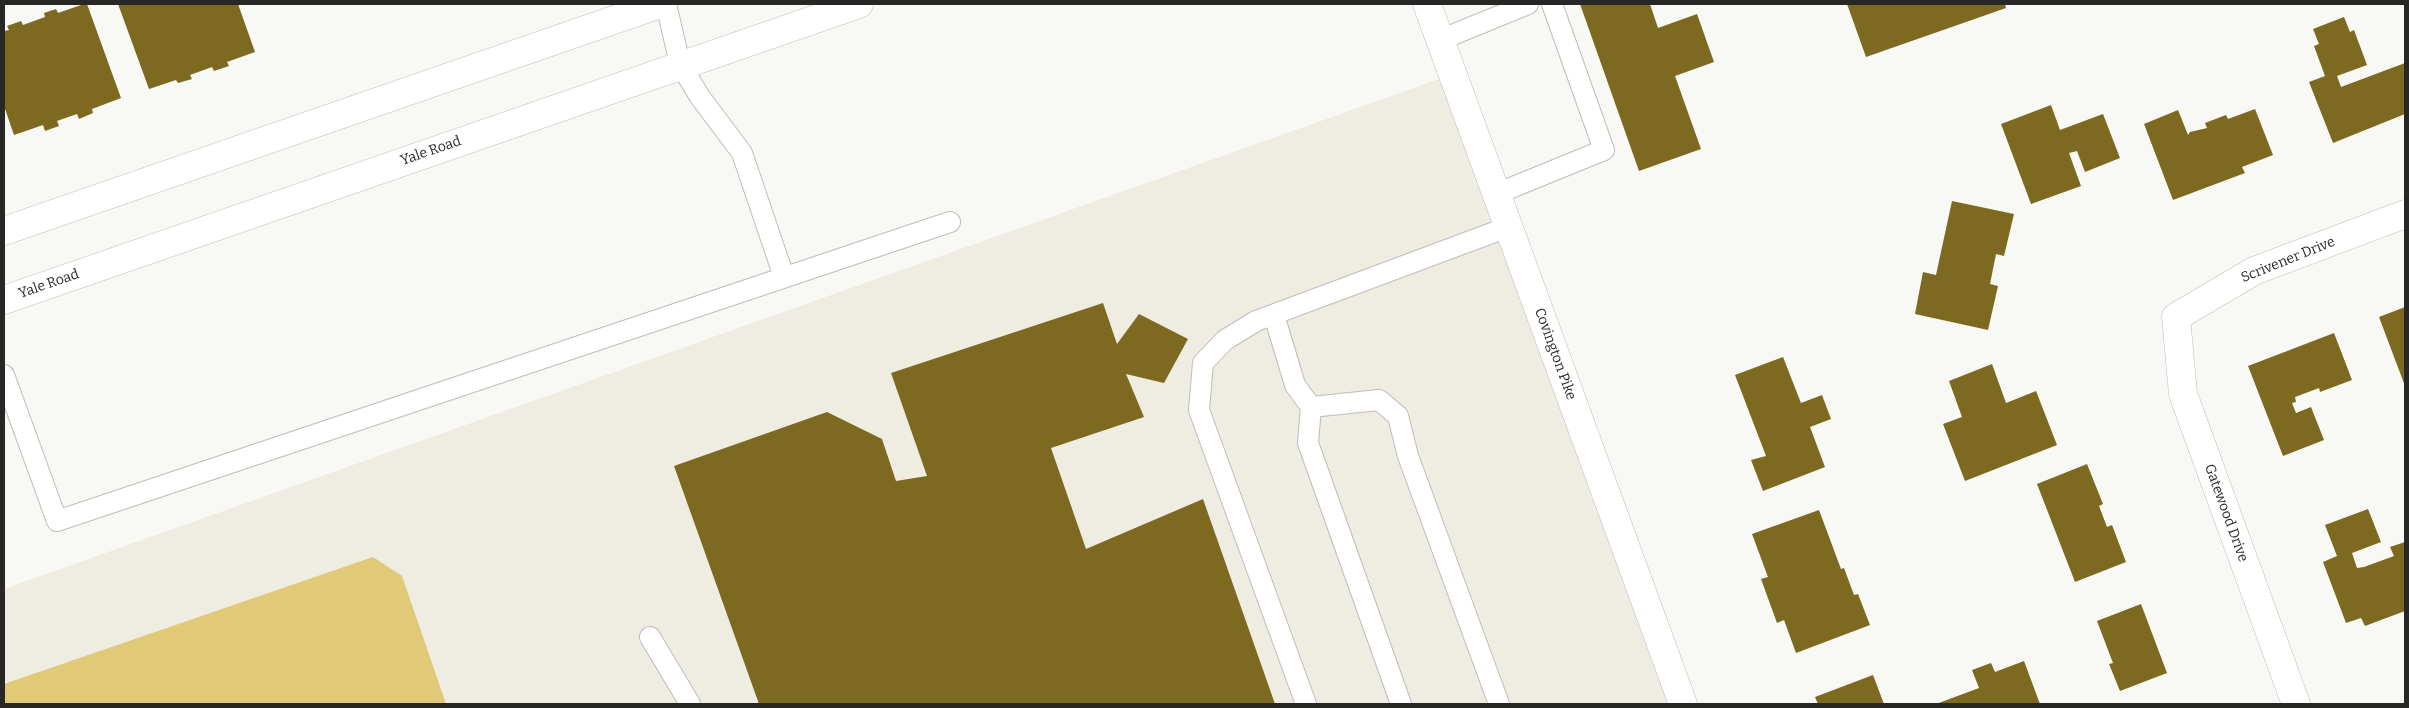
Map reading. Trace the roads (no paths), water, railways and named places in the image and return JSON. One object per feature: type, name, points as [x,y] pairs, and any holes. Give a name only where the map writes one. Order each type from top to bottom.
[{"type":"main road","points":[[4,231],[660,4]]},
{"type":"main road","name":"Yale Road","points":[[4,300],[680,64],[859,4]]},
{"type":"main road","name":"Covington Pike","points":[[1427,4],[1683,704]]},
{"type":"main road","name":"Scrivener Drive","points":[[2176,317],[2254,271],[2405,214]]},
{"type":"main road","name":"Gatewood Drive","points":[[2176,317],[2183,394],[2296,704]]},
{"type":"lane","points":[[666,4],[680,64],[700,97],[742,153],[784,277]]},
{"type":"lane","points":[[1440,40],[1528,4]]},
{"type":"lane","points":[[1496,194],[1604,150],[1552,4]]},
{"type":"lane","points":[[4,375],[57,521],[950,222]]},
{"type":"lane","points":[[1306,704],[1199,410],[1203,363],[1225,340],[1256,321],[1508,227]]},
{"type":"lane","points":[[1274,314],[1295,385],[1311,407],[1308,443],[1401,704]]},
{"type":"lane","points":[[1311,407],[1379,400],[1398,416],[1408,456],[1499,704]]},
{"type":"lane","points":[[650,637],[690,704]]}]
